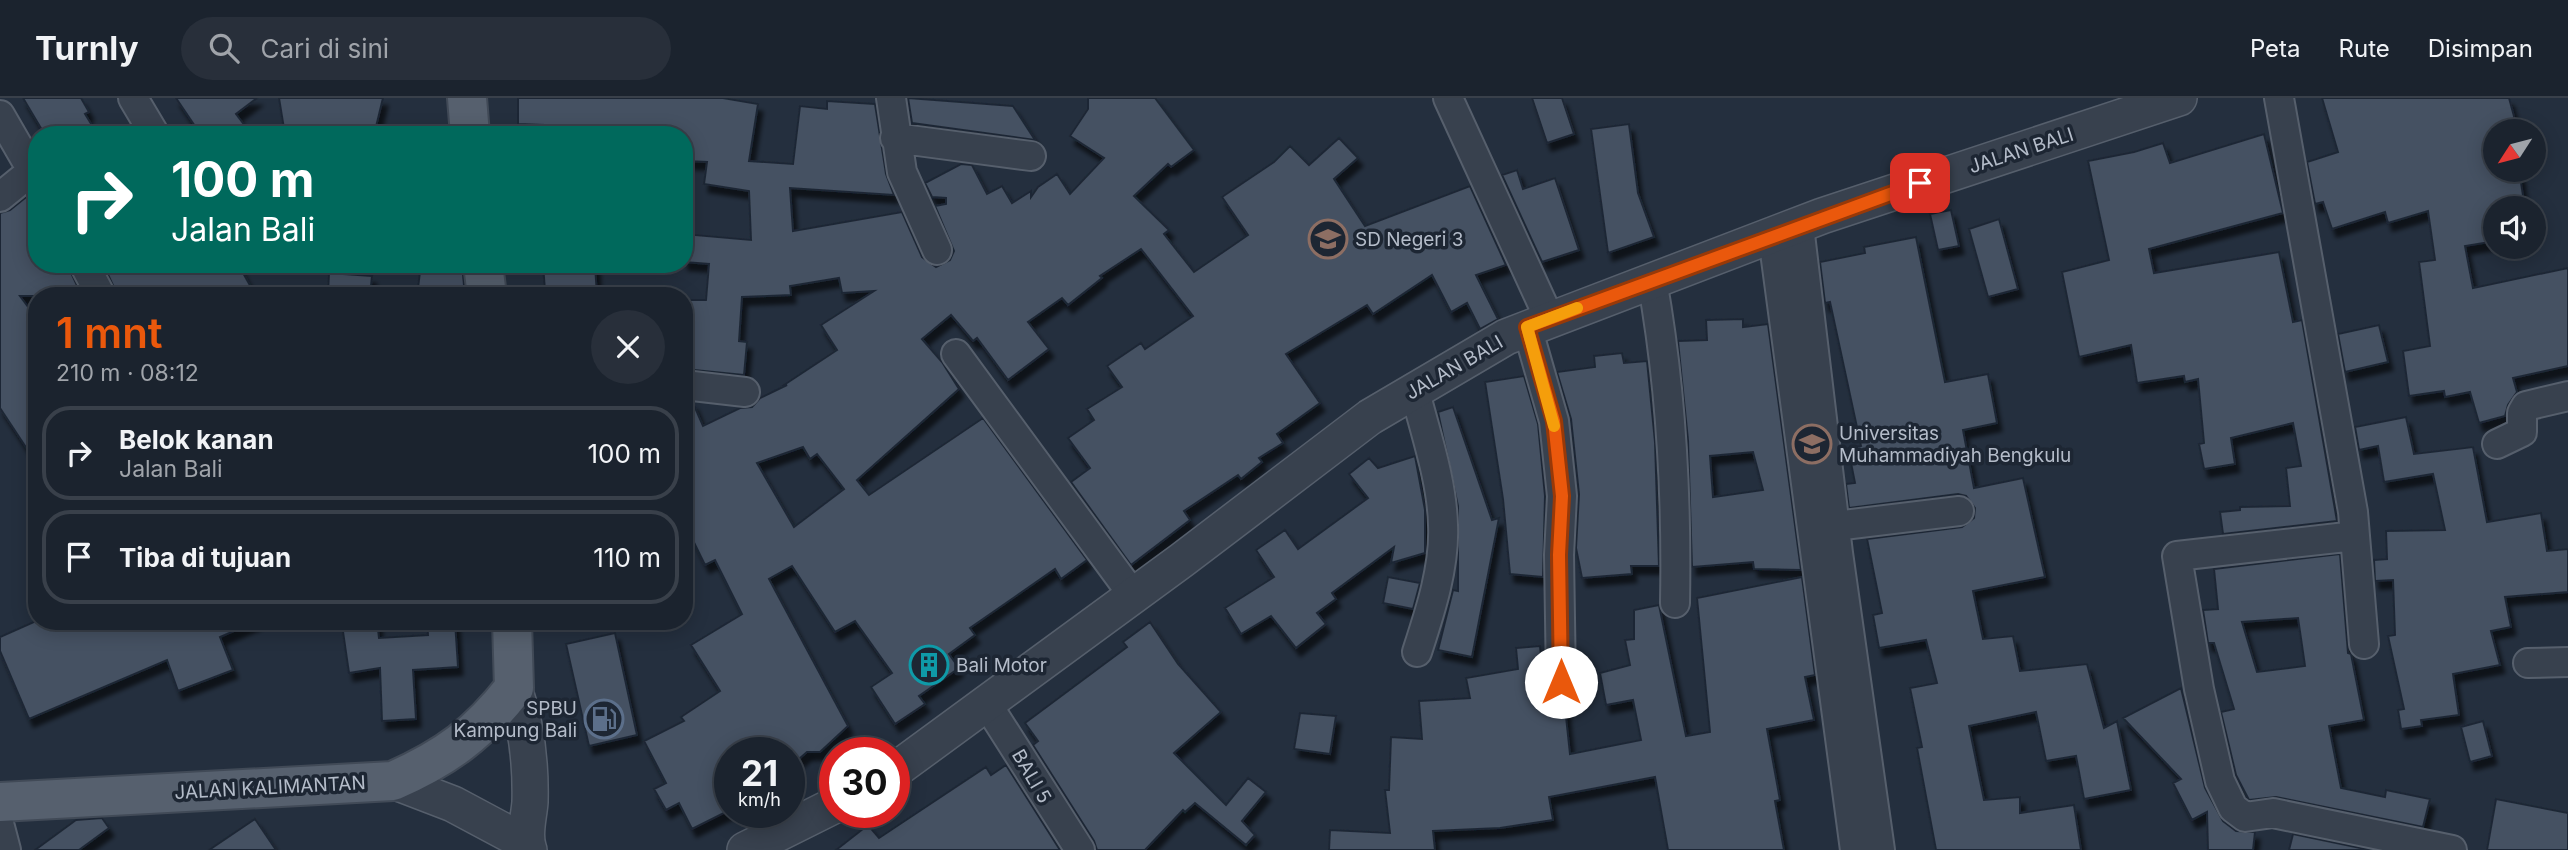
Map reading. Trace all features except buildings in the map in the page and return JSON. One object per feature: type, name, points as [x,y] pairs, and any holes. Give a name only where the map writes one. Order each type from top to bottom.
[{"type":"main road","points":[[467,98],[469,126]]},
{"type":"main road","points":[[393,781],[429,765],[463,744],[514,688],[512,630]]},
{"type":"main road","name":"JALAN KALIMANTAN","points":[[0,802],[393,781]]},
{"type":"street","points":[[133,98],[150,126]]},
{"type":"street","points":[[891,98],[902,172],[937,250]]},
{"type":"street","points":[[1448,98],[1538,323],[1554,421],[1562,496],[1559,555],[1561,682]]},
{"type":"street","name":"JALAN BALI","points":[[910,759],[1370,416],[1414,388],[1538,323],[1920,183],[2179,98]]},
{"type":"street","points":[[2279,98],[2353,512],[2364,644]]},
{"type":"street","points":[[0,115],[28,164]]},
{"type":"street","points":[[895,138],[1031,156]]},
{"type":"street","points":[[0,197],[28,179]]},
{"type":"street","points":[[1786,231],[1835,526],[1880,850]]},
{"type":"street","points":[[1786,231],[1855,850]]},
{"type":"street","points":[[1652,280],[1665,352],[1676,538],[1675,603]]},
{"type":"street","points":[[956,355],[1133,595]]},
{"type":"street","points":[[693,386],[745,392]]},
{"type":"street","points":[[1414,388],[1434,465],[1443,525],[1441,559],[1417,652]]},
{"type":"street","points":[[2497,444],[2522,432],[2522,413],[2526,406],[2568,396]]},
{"type":"street","points":[[1835,526],[1959,511]]},
{"type":"street","points":[[2355,536],[2177,556],[2199,689],[2220,781],[2233,808],[2245,817],[2273,813],[2452,850]]},
{"type":"street","points":[[2528,663],[2568,662]]},
{"type":"street","points":[[514,688],[526,725],[530,801],[528,846]]},
{"type":"street","name":"BALI 5","points":[[985,701],[1080,850]]},
{"type":"street","name":"JALAN KALIMANTAN","points":[[393,781],[453,804],[528,846]]},
{"type":"street","points":[[745,850],[819,813]]},
{"type":"street","points":[[0,827],[6,850]]},
{"type":"slow traffic","points":[[1554,426],[1527,327],[1577,308]]},
{"type":"place","name":"SD Negeri 3","points":[[1328,239]]},
{"type":"place","name":"Universitas Muhammadiyah Bengkulu","points":[[1812,444]]},
{"type":"place","name":"Bali Motor","points":[[929,665]]},
{"type":"place","name":"SPBU Kampung Bali","points":[[604,719]]},
{"type":"route","points":[[1561,682],[1559,555],[1562,496],[1554,421],[1527,327],[1786,232],[1822,216],[1920,183]]}]
